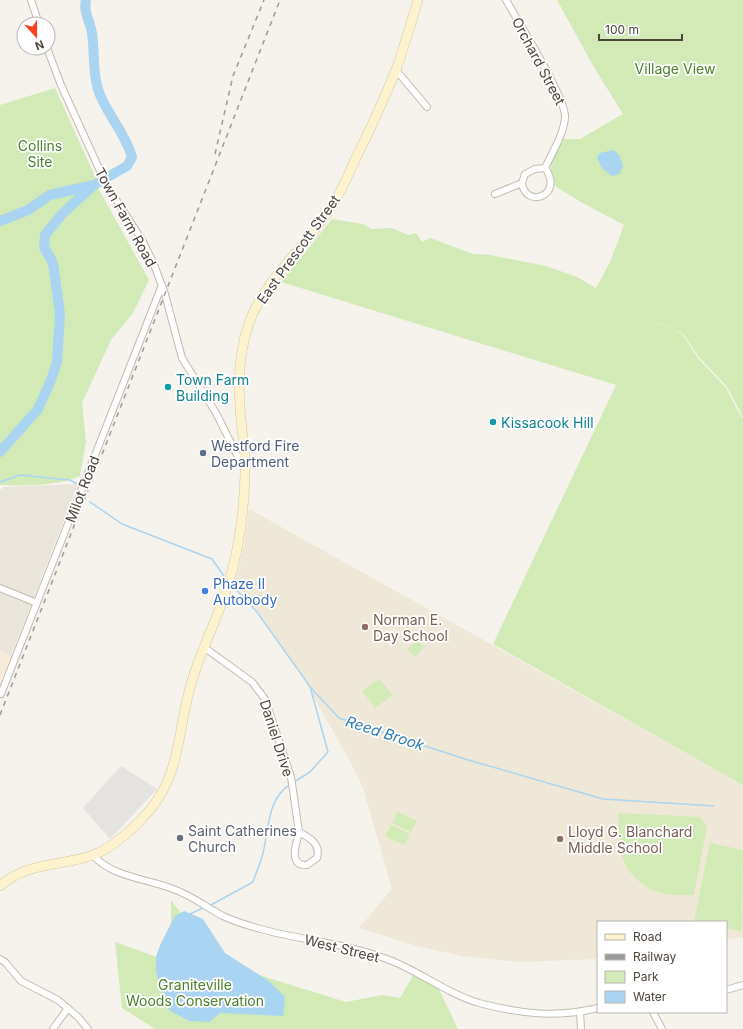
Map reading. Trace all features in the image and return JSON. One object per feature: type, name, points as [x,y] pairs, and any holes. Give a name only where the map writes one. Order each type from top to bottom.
[{"type":"main road","name":"East Prescott Street","points":[[0,886],[10,876],[23,870],[93,855],[114,844],[140,821],[155,804],[166,784],[176,759],[188,694],[229,582],[239,540],[246,472],[239,378],[244,339],[248,324],[255,308],[268,288],[329,211],[363,144],[396,70],[418,0]]},
{"type":"street","points":[[31,0],[36,16]]},
{"type":"street","name":"Orchard Street","points":[[506,0],[554,86],[565,110],[563,129],[545,168]]},
{"type":"street","name":"Town Farm Road","points":[[50,56],[61,85],[106,184],[142,240],[162,285],[182,358],[216,412],[246,472]]},
{"type":"street","points":[[396,70],[427,108]]},
{"type":"street","points":[[545,168],[551,182],[550,190],[540,197],[528,195],[524,192],[522,183],[525,174],[530,170],[545,168]]},
{"type":"street","points":[[495,194],[522,183]]},
{"type":"street","name":"Milot Road","points":[[1,694],[162,285]]},
{"type":"street","points":[[0,588],[37,603]]},
{"type":"street","name":"Daniel Drive","points":[[205,648],[252,682],[265,699],[289,772],[299,832],[294,853],[297,861],[301,864],[307,865],[317,858],[318,848],[315,843],[299,832]]},
{"type":"street","name":"West Street","points":[[93,855],[103,865],[174,889],[224,916],[242,923],[338,946],[392,961],[451,992],[478,1002],[539,1014],[552,1015],[580,1012],[597,1008]]},
{"type":"street","points":[[0,959],[5,962],[21,981],[58,1000],[88,1029]]},
{"type":"street","points":[[727,990],[743,985]]},
{"type":"street","points":[[53,1029],[68,1008]]},
{"type":"street","points":[[580,1012],[581,1029]]},
{"type":"street","points":[[654,1013],[662,1029]]},
{"type":"shaded area","points":[[78,484],[11,656],[0,651],[0,490],[4,487]]},
{"type":"shaded area","name":"Lloyd G. Blanchard Middle School","points":[[249,509],[743,785],[743,937],[727,940],[727,921],[597,921],[597,959],[517,962],[462,956],[420,947],[359,928],[392,889],[363,788],[351,763],[297,667],[248,597],[235,582],[244,546]]},
{"type":"shaded area","points":[[0,651],[11,656],[0,683]]},
{"type":"shaded area","points":[[121,766],[157,789],[110,839],[83,808]]},
{"type":"green space","name":"Village View","points":[[557,0],[743,0],[743,417],[727,387],[699,357],[683,334],[601,297],[682,334],[698,358],[726,388],[743,418],[743,785],[493,644],[616,385],[281,282],[332,219],[363,224],[372,229],[392,228],[408,235],[416,233],[422,242],[430,238],[473,254],[490,255],[546,266],[577,277],[596,288],[610,262],[624,225],[579,201],[555,186],[551,166],[553,158],[564,139],[580,139],[623,114],[595,69]]},
{"type":"green space","name":"Collins Site","points":[[55,88],[98,183],[96,184],[149,280],[133,313],[111,340],[82,403],[86,442],[80,476],[51,484],[0,485],[0,105]]},
{"type":"green space","points":[[417,640],[424,647],[415,657],[407,649]]},
{"type":"green space","points":[[379,679],[393,695],[375,708],[362,691]]},
{"type":"green space","points":[[398,812],[417,821],[411,832],[392,823]]},
{"type":"green space","points":[[618,813],[700,817],[707,826],[694,895],[673,895],[659,892],[645,885],[633,876],[628,870],[621,851]]},
{"type":"green space","points":[[391,825],[410,834],[404,845],[385,836]]},
{"type":"green space","points":[[710,843],[743,850],[742,931],[727,928],[727,921],[694,921]]},
{"type":"green space","name":"Graniteville Woods Conservation","points":[[171,900],[217,962],[346,1002],[382,995],[400,998],[415,972],[436,983],[458,1029],[155,1029],[122,1008],[115,942],[171,962]]},
{"type":"water","points":[[613,150],[619,155],[623,166],[619,174],[612,176],[602,168],[597,158],[600,153]]},
{"type":"water","points":[[184,911],[203,919],[225,953],[269,981],[285,997],[283,1016],[220,1013],[209,1022],[189,1021],[169,1010],[156,972],[156,956],[175,916]]},
{"type":"waterway","points":[[0,452],[38,409],[57,362],[60,314],[53,263],[44,247],[45,235],[63,213],[94,185],[127,166],[132,157],[126,141],[98,90],[95,74],[92,33],[85,9],[86,0]]},
{"type":"waterway","points":[[0,221],[28,210],[50,195],[94,185]]},
{"type":"waterway","points":[[0,482],[20,475],[70,480],[79,485]]},
{"type":"waterway","name":"Reed Brook","points":[[90,502],[122,524],[212,559],[226,579]]},
{"type":"waterway","name":"Reed Brook","points":[[231,584],[257,612],[311,688],[339,718],[465,759],[603,799],[714,806]]},
{"type":"waterway","points":[[294,782],[310,772],[328,752],[311,690]]},
{"type":"waterway","points":[[209,906],[253,882],[262,857],[273,806],[277,797],[291,784]]},
{"type":"waterway","points":[[190,914],[205,907]]},
{"type":"railway","points":[[215,154],[233,76],[264,0]]},
{"type":"railway","points":[[0,715],[280,0]]},
{"type":"place","name":"Town Farm Building","points":[[168,387]]},
{"type":"place","name":"Kissacook Hill","points":[[493,422]]},
{"type":"place","name":"Westford Fire Department","points":[[203,453]]},
{"type":"place","name":"Phaze II Autobody","points":[[205,591]]},
{"type":"place","name":"Norman E. Day School","points":[[365,627]]},
{"type":"place","name":"Saint Catherines Church","points":[[180,838]]},
{"type":"place","name":"Lloyd G. Blanchard Middle School","points":[[560,839]]}]
